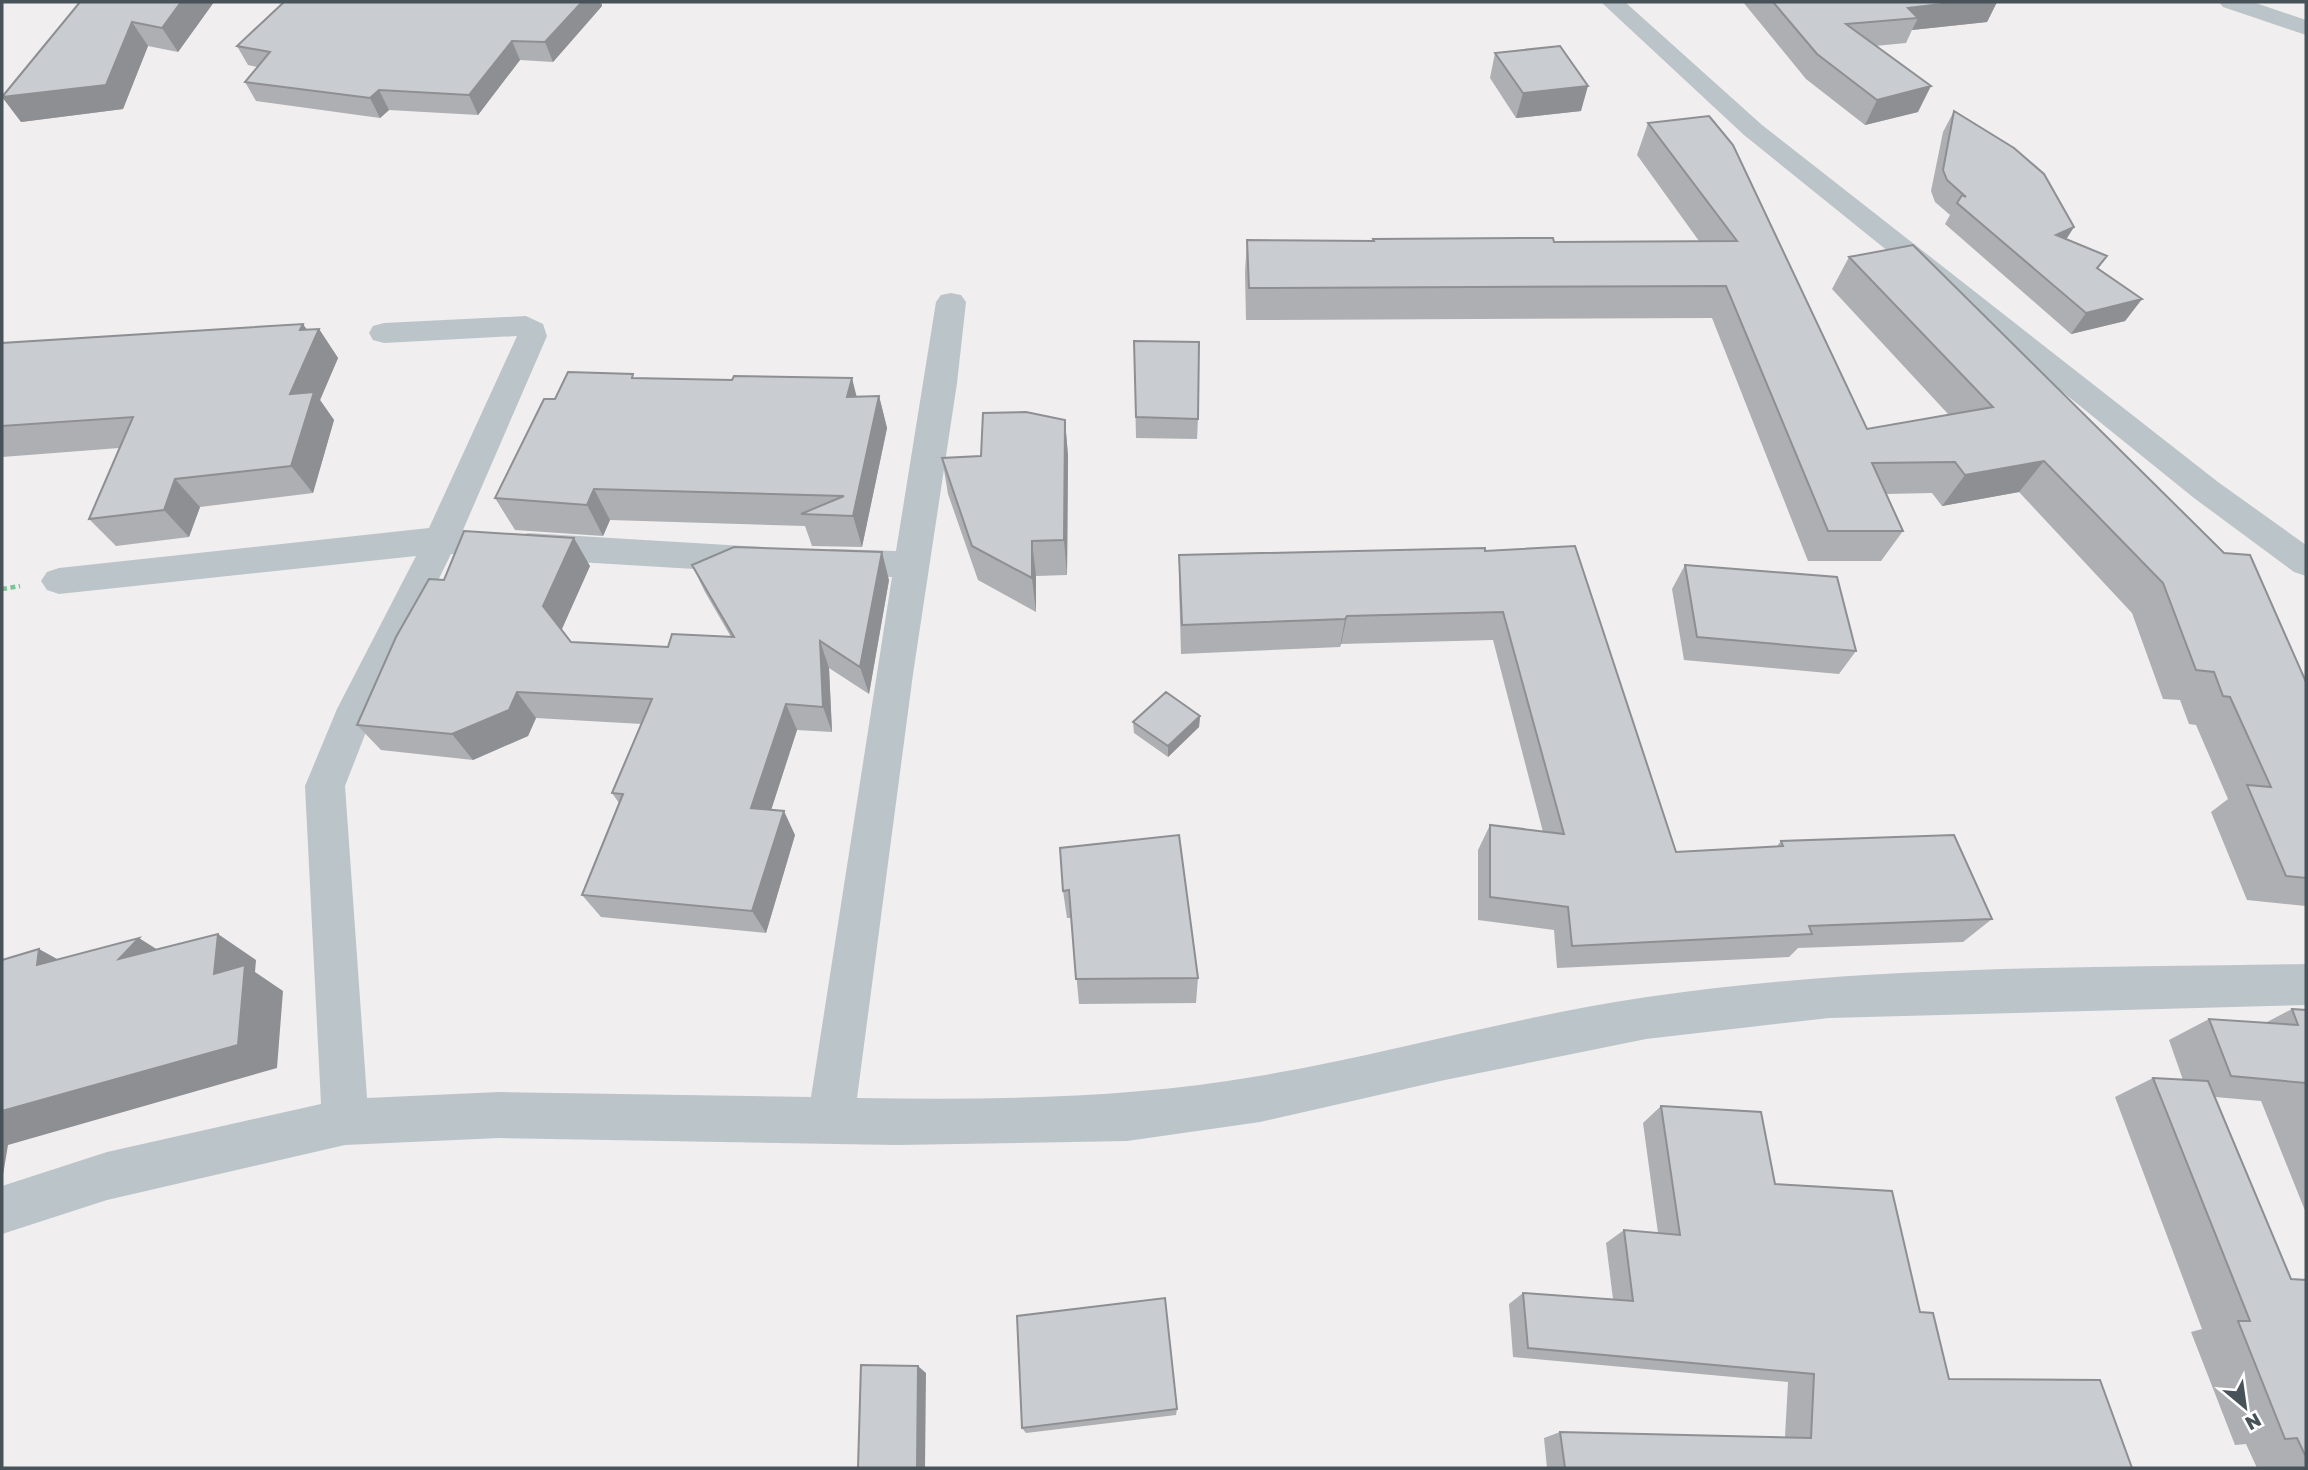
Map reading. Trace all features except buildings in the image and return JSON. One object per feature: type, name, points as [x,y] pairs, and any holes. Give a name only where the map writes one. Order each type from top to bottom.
[{"type":"street","points":[[1612,2],[1753,130],[2185,474],[2306,563]]},
{"type":"street","points":[[2231,2],[2306,28]]},
{"type":"street","points":[[831,1121],[951,302]]},
{"type":"street","points":[[345,1122],[325,786],[356,709],[441,540],[532,337],[532,331],[526,326],[384,334]]},
{"type":"street","points":[[59,581],[441,540],[681,557],[911,565]]},
{"type":"street","points":[[2,1210],[107,1176],[345,1122],[499,1115],[831,1121],[1127,1118],[1260,1099],[1440,1059],[1646,1018],[1829,997],[2306,985]]}]
